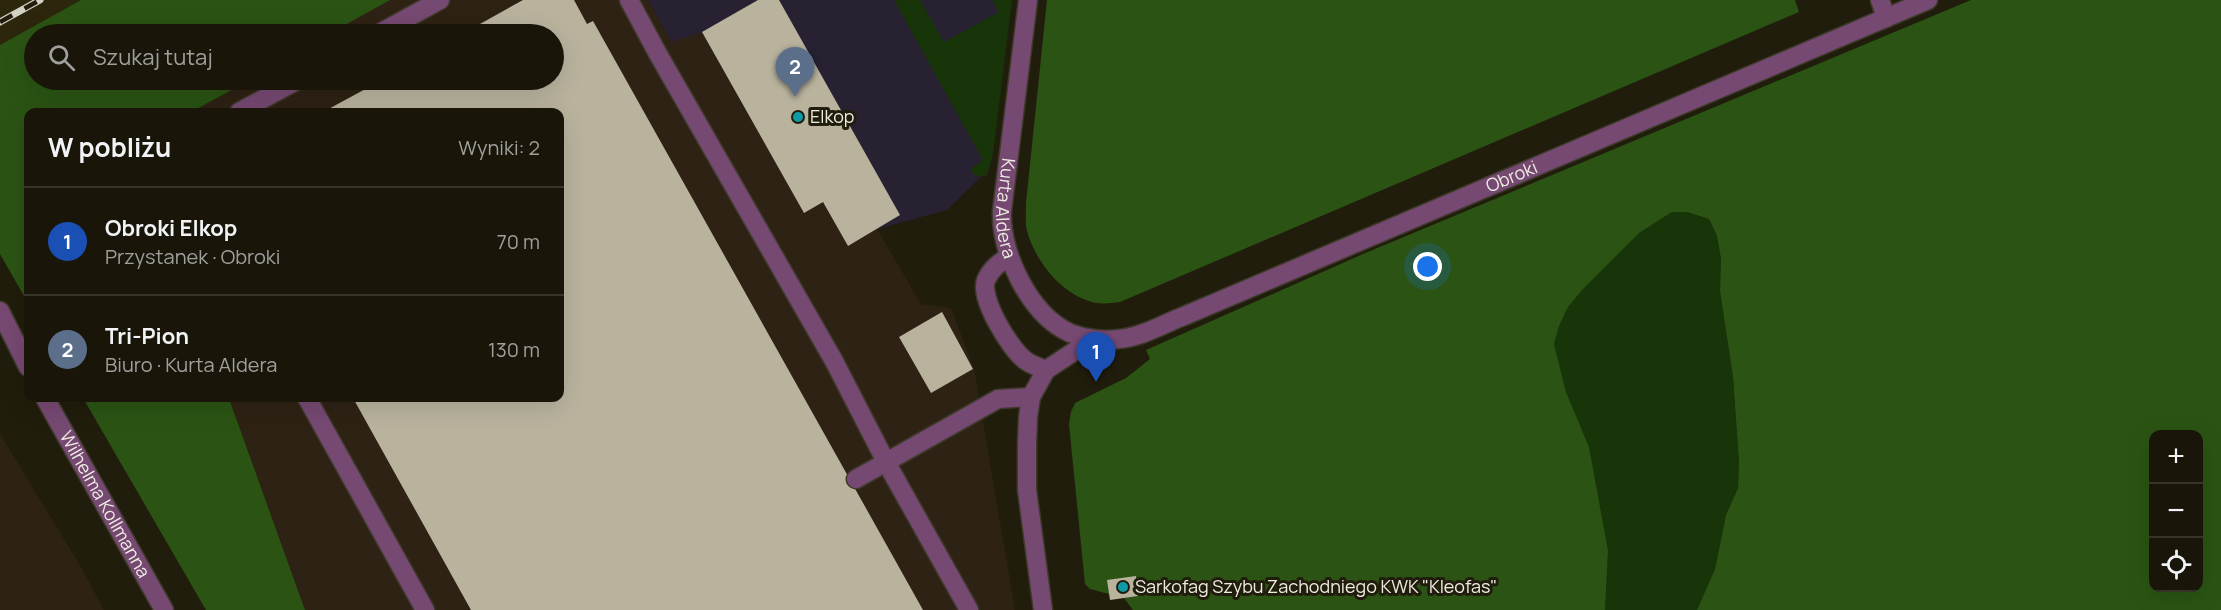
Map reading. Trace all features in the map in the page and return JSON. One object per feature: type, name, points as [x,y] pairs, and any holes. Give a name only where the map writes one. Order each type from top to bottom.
[{"type":"street","points":[[396,24],[440,0]]},
{"type":"street","points":[[629,0],[834,361],[886,462],[969,610]]},
{"type":"street","name":"Kurta Aldera","points":[[1028,0],[1002,211],[1002,230],[1008,257],[1025,288],[1053,322],[1070,333],[1093,339]]},
{"type":"street","points":[[1880,0],[1886,18]]},
{"type":"street","name":"Obroki","points":[[1093,339],[1118,340],[1164,324],[1928,0]]},
{"type":"street","points":[[246,108],[280,90]]},
{"type":"street","points":[[1008,257],[994,267],[985,281],[984,294],[1009,342],[1024,360],[1046,370]]},
{"type":"street","points":[[0,311],[24,359]]},
{"type":"street","points":[[1043,610],[1027,490],[1028,417],[1031,397],[1046,370],[1093,339]]},
{"type":"street","points":[[856,479],[998,399],[1031,397]]},
{"type":"street","name":"Wilhelma Kollmanna","points":[[47,402],[164,610]]},
{"type":"street","points":[[309,402],[425,610]]},
{"type":"shaded area","points":[[0,0],[81,0],[38,24],[24,24],[24,32],[0,45]]},
{"type":"shaded area","points":[[390,0],[648,0],[671,42],[702,32],[804,212],[823,202],[848,246],[877,229],[921,304],[951,308],[974,369],[1015,610],[305,610],[231,402],[564,402],[564,108],[198,108],[232,90],[564,90],[564,24],[347,24]]},
{"type":"shaded area","points":[[648,0],[1008,0],[987,175],[981,177],[947,210],[877,229],[848,246],[823,202],[804,213],[671,42]]},
{"type":"shaded area","points":[[0,434],[81,567],[104,610],[0,610]]},
{"type":"green space","points":[[81,0],[390,0],[347,24],[38,24]]},
{"type":"green space","points":[[894,0],[920,0],[944,42],[999,12],[992,0],[1012,0],[993,154],[987,175],[977,177],[972,172],[972,168],[983,160]]},
{"type":"green space","points":[[1047,0],[1795,0],[1799,12],[1120,302],[1096,303],[1073,293],[1052,276],[1037,255],[1026,228],[1026,203]]},
{"type":"green space","points":[[1971,0],[2221,0],[2221,610],[1697,610],[1715,569],[1726,515],[1738,488],[1739,462],[1733,377],[1720,291],[1721,259],[1717,236],[1709,219],[1687,212],[1672,212],[1639,233],[1568,307],[1554,344],[1566,392],[1589,447],[1608,550],[1605,610],[1133,610],[1124,598],[1138,596],[1136,577],[1109,594],[1090,589],[1085,584],[1069,424],[1071,412],[1075,403],[1126,378],[1150,359],[1146,350],[1363,254]]},
{"type":"green space","points":[[24,32],[24,90],[232,90],[198,108],[24,108],[24,296],[0,254],[0,45]]},
{"type":"green space","points":[[1672,212],[1687,212],[1709,219],[1717,236],[1721,259],[1720,291],[1733,377],[1739,462],[1738,488],[1726,515],[1715,569],[1697,610],[1605,610],[1608,550],[1589,447],[1566,392],[1554,344],[1568,307],[1583,289],[1639,233]]},
{"type":"green space","points":[[85,402],[230,402],[305,610],[206,610]]},
{"type":"building","points":[[523,0],[574,0],[587,24],[593,21],[923,610],[471,610],[355,402],[564,402],[564,108],[330,108],[364,90],[564,90],[564,24],[480,24]]},
{"type":"building","name":"Elkop","points":[[758,0],[779,0],[900,215],[848,246],[823,202],[804,213],[702,32]]},
{"type":"building","points":[[942,312],[973,369],[931,393],[899,337]]},
{"type":"building","name":"Sarkofag Szybu Zachodniego KWK \"Kleofas\"","points":[[1136,576],[1138,596],[1110,600],[1107,580]]},
{"type":"railway","points":[[0,22],[40,0]]},
{"type":"place","name":"Tri-Pion","points":[[795,97]]},
{"type":"place","name":"Elkop","points":[[798,117]]},
{"type":"place","name":"Obroki Elkop","points":[[1096,382]]},
{"type":"place","name":"Sarkofag Szybu Zachodniego KWK \"Kleofas\"","points":[[1123,587]]}]
